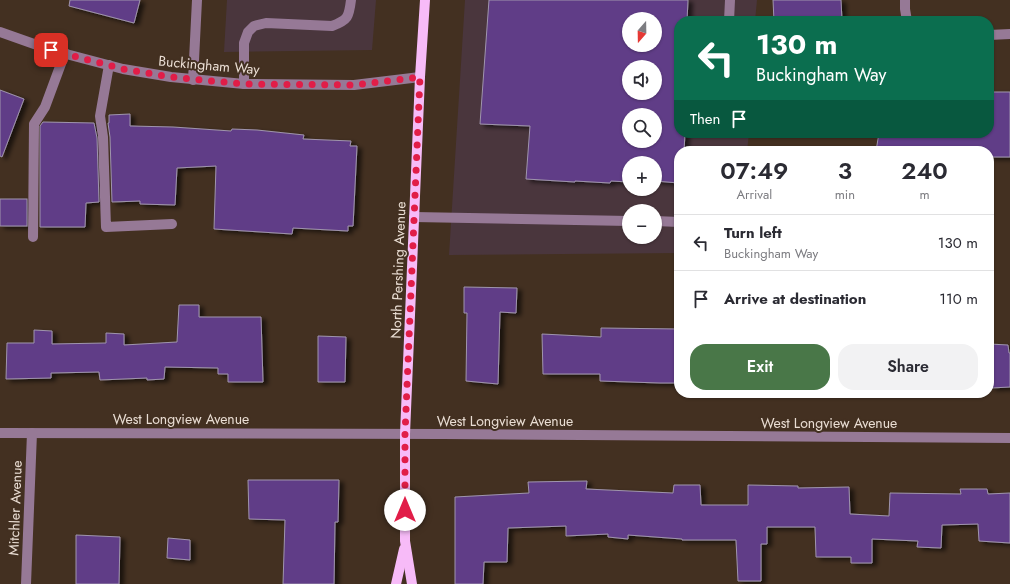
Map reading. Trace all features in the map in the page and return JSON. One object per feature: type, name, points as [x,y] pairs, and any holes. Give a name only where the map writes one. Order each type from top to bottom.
[{"type":"main road","name":"North Pershing Avenue","points":[[412,584],[405,541],[405,434],[420,77],[425,0]]},
{"type":"main road","name":"North Pershing Avenue","points":[[396,584],[405,541]]},
{"type":"street","points":[[193,80],[197,0]]},
{"type":"street","points":[[244,84],[244,43],[248,32],[254,26],[266,23],[332,26],[342,22],[347,17],[350,8],[350,0]]},
{"type":"street","points":[[729,16],[730,0]]},
{"type":"street","points":[[905,0],[906,16]]},
{"type":"street","name":"Buckingham Way","points":[[0,32],[51,50],[123,69],[193,80],[244,84],[354,85],[420,77]]},
{"type":"street","points":[[994,35],[1010,34]]},
{"type":"street","points":[[33,237],[34,124],[45,107],[65,53]]},
{"type":"street","points":[[109,65],[100,116],[103,137],[106,227],[172,224]]},
{"type":"street","points":[[414,218],[622,221]]},
{"type":"street","points":[[662,221],[674,222]]},
{"type":"street","name":"West Longview Avenue","points":[[0,433],[1010,438]]},
{"type":"street","name":"Mitchler Avenue","points":[[26,584],[32,433]]},
{"type":"shaded area","points":[[227,0],[376,0],[372,50],[224,52]]},
{"type":"shaded area","points":[[465,0],[757,0],[755,16],[674,16],[674,138],[748,138],[748,146],[674,146],[674,253],[449,255]]},
{"type":"building","points":[[70,0],[140,0],[134,23],[69,6]]},
{"type":"building","points":[[489,0],[688,0],[687,16],[674,16],[674,138],[685,138],[684,146],[674,146],[674,183],[662,182],[662,156],[622,156],[622,182],[611,181],[610,183],[526,179],[530,126],[480,124]]},
{"type":"building","points":[[773,0],[841,0],[842,16],[774,16]]},
{"type":"building","points":[[0,90],[24,99],[2,157],[0,156]]},
{"type":"building","points":[[994,92],[1010,92],[1010,157],[994,157],[994,146],[877,146],[878,138],[994,138]]},
{"type":"building","points":[[130,114],[130,126],[231,131],[232,129],[257,130],[304,135],[303,139],[351,141],[350,146],[357,146],[353,226],[348,226],[348,231],[293,228],[292,234],[214,229],[216,166],[177,168],[175,205],[140,204],[140,201],[112,202],[110,137],[108,123],[109,115]]},
{"type":"building","points":[[43,122],[94,123],[97,138],[99,202],[86,203],[85,227],[40,227],[40,126]]},
{"type":"building","points":[[0,199],[27,199],[27,226],[0,226]]},
{"type":"building","points":[[464,287],[517,288],[516,313],[500,312],[498,384],[466,381],[467,313],[464,313]]},
{"type":"building","points":[[179,305],[199,305],[199,317],[261,317],[263,382],[228,382],[228,374],[218,374],[218,368],[165,367],[164,379],[147,380],[147,378],[100,380],[99,372],[51,373],[51,378],[6,379],[7,343],[34,343],[34,330],[52,331],[52,344],[106,343],[106,333],[124,334],[124,345],[177,342]]},
{"type":"building","points":[[601,328],[674,329],[674,383],[600,381],[600,374],[543,374],[542,334],[601,337]]},
{"type":"building","points":[[318,336],[346,337],[345,382],[318,382]]},
{"type":"building","points":[[994,344],[1008,345],[1010,353],[1010,387],[994,388]]},
{"type":"building","points":[[248,480],[339,480],[338,522],[335,522],[334,584],[283,584],[285,520],[249,519]]},
{"type":"building","points":[[587,481],[586,489],[673,493],[674,485],[700,485],[701,505],[748,505],[748,485],[798,486],[798,488],[849,487],[850,514],[889,516],[890,493],[961,494],[960,489],[987,489],[988,494],[1010,493],[1010,543],[979,541],[978,524],[942,525],[941,548],[917,547],[918,541],[872,539],[872,563],[851,563],[851,557],[816,557],[815,527],[767,527],[767,544],[761,544],[761,581],[738,581],[736,540],[682,540],[628,535],[628,539],[608,537],[608,534],[566,536],[566,526],[508,528],[507,562],[484,562],[483,584],[455,584],[455,497],[529,493],[528,482]]},
{"type":"building","points":[[76,535],[120,537],[119,584],[76,584]]},
{"type":"building","points":[[168,538],[190,540],[190,560],[167,558]]},
{"type":"route","points":[[51,50],[123,69],[171,77],[244,84],[354,85],[420,77],[405,434],[405,510]]}]
